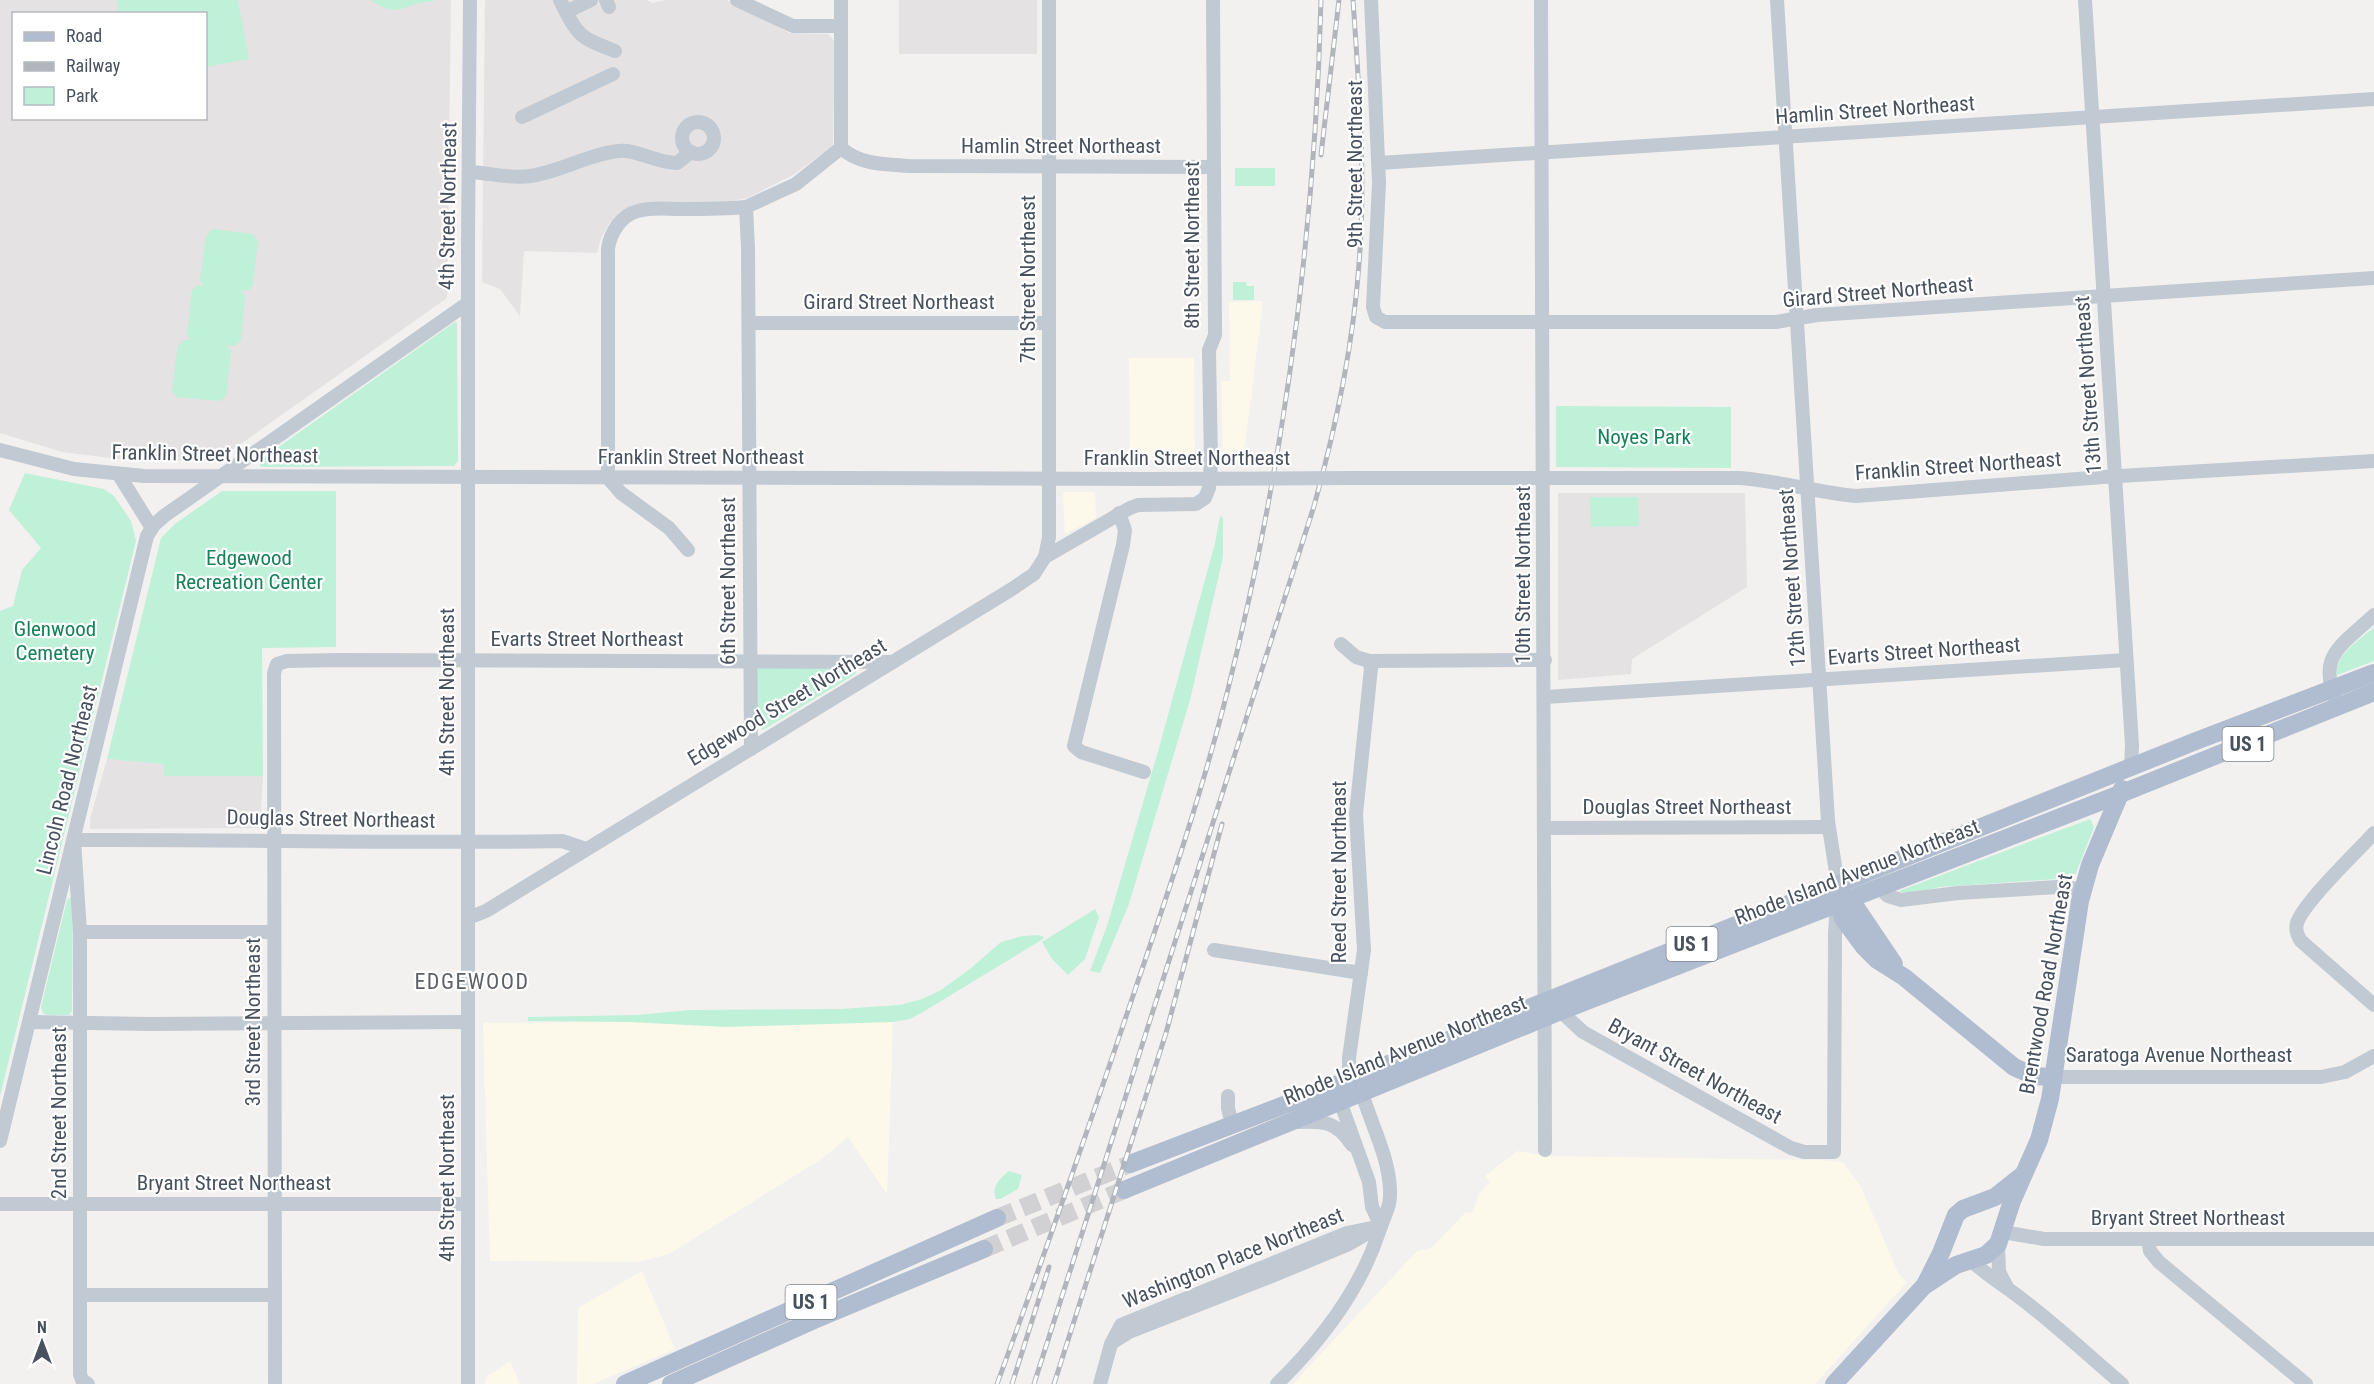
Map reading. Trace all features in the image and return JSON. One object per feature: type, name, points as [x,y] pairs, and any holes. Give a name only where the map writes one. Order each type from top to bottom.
[{"type":"main road","name":"Rhode Island Avenue Northeast","points":[[1130,1164],[1349,1080],[1551,1010],[1840,897],[2131,768],[2374,673]]},
{"type":"main road","name":"Rhode Island Avenue Northeast","points":[[1840,897],[1880,888],[2339,708],[2374,692]]},
{"type":"main road","points":[[2254,719],[2262,738]]},
{"type":"main road","name":"Brentwood Road Northeast","points":[[2002,1232],[2022,1175],[2043,1128],[2082,889],[2098,843],[2131,768]]},
{"type":"main road","name":"Saratoga Avenue Northeast","points":[[1840,897],[1857,909],[1879,944],[1904,977],[2014,1067],[2037,1077],[2053,1077]]},
{"type":"main road","name":"Rhode Island Avenue Northeast","points":[[1124,1190],[1362,1093],[1551,1010]]},
{"type":"main road","name":"Brentwood Road Northeast","points":[[1983,1203],[2002,1193],[2022,1175]]},
{"type":"main road","points":[[1834,1384],[1924,1286],[1968,1260],[1986,1255],[2002,1232],[1993,1207],[1983,1203],[1963,1209],[1956,1215],[1924,1286]]},
{"type":"main road","name":"US 1","points":[[625,1384],[997,1218]]},
{"type":"main road","points":[[1945,1241],[1953,1252],[1968,1260]]},
{"type":"main road","name":"US 1","points":[[671,1384],[814,1320],[984,1249]]},
{"type":"street","name":"4th Street Northeast","points":[[468,1384],[470,0]]},
{"type":"street","points":[[591,0],[563,6],[575,29],[585,39],[615,51]]},
{"type":"street","points":[[737,0],[793,26],[841,26]]},
{"type":"street","points":[[688,550],[669,528],[621,493],[608,478],[608,249],[612,234],[616,227],[636,211],[746,207],[796,184],[841,148],[841,0]]},
{"type":"street","name":"7th Street Northeast","points":[[1045,557],[1049,537],[1049,0]]},
{"type":"street","name":"8th Street Northeast","points":[[1209,488],[1211,462],[1209,350],[1215,335],[1212,0]]},
{"type":"street","name":"9th Street Northeast","points":[[1371,0],[1379,163],[1378,231],[1373,307],[1376,317],[1385,322]]},
{"type":"street","name":"10th Street Northeast","points":[[1541,0],[1545,828],[1551,1010],[1545,1150]]},
{"type":"street","name":"12th Street Northeast","points":[[1777,0],[1828,828],[1840,897],[1834,1152]]},
{"type":"street","name":"13th Street Northeast","points":[[2085,0],[2132,745],[2131,768]]},
{"type":"street","points":[[522,117],[613,74]]},
{"type":"street","name":"Hamlin Street Northeast","points":[[1379,163],[2374,99]]},
{"type":"street","name":"Hamlin Street Northeast","points":[[841,148],[851,157],[865,162],[909,166],[1213,167]]},
{"type":"street","points":[[470,172],[528,177],[607,153],[628,151],[660,162],[676,163],[691,152]]},
{"type":"street","name":"6th Street Northeast","points":[[746,207],[749,323],[751,749]]},
{"type":"street","name":"Girard Street Northeast","points":[[1385,322],[1732,324],[1776,322],[1817,315],[2374,278]]},
{"type":"street","points":[[119,475],[152,528],[164,516],[468,303]]},
{"type":"street","name":"Girard Street Northeast","points":[[749,323],[1049,322]]},
{"type":"street","name":"Franklin Street Northeast","points":[[0,450],[62,467],[119,475],[1049,480],[1740,478],[1778,481],[1848,495],[1880,495],[2115,477],[2374,461]]},
{"type":"street","name":"Edgewood Street Northeast","points":[[468,918],[486,911],[1030,578],[1045,557],[1119,513],[1138,505],[1196,504],[1205,498],[1209,488]]},
{"type":"street","points":[[1119,513],[1125,533],[1122,553],[1074,746],[1081,752],[1144,772]]},
{"type":"street","name":"Lincoln Road Northeast","points":[[0,1141],[147,536],[152,528]]},
{"type":"street","points":[[2339,708],[2331,690],[2329,670],[2333,654],[2374,615]]},
{"type":"street","points":[[1341,644],[1354,655],[1369,661],[1545,660]]},
{"type":"street","name":"Evarts Street Northeast","points":[[281,662],[468,660],[893,662]]},
{"type":"street","name":"Evarts Street Northeast","points":[[1545,697],[2126,660]]},
{"type":"street","name":"Reed Street Northeast","points":[[1349,1080],[1349,1058],[1364,936],[1356,814],[1371,668],[1369,661]]},
{"type":"street","name":"3rd Street Northeast","points":[[275,1384],[274,673],[276,666],[281,662]]},
{"type":"street","name":"Douglas Street Northeast","points":[[1545,828],[1828,828]]},
{"type":"street","points":[[2374,833],[2311,902],[2298,921],[2296,929],[2301,940],[2374,1005]]},
{"type":"street","name":"Douglas Street Northeast","points":[[74,840],[562,841],[586,849]]},
{"type":"street","name":"2nd Street Northeast","points":[[74,840],[80,932],[80,1374],[88,1384]]},
{"type":"street","points":[[1880,888],[1888,896],[1901,900],[1958,893],[2035,888],[2082,889]]},
{"type":"street","points":[[80,932],[274,932]]},
{"type":"street","points":[[1214,950],[1361,973]]},
{"type":"street","name":"Bryant Street Northeast","points":[[1551,1010],[1583,1032],[1791,1148],[1804,1152],[1834,1152]]},
{"type":"street","points":[[29,1022],[468,1023]]},
{"type":"street","name":"Saratoga Avenue Northeast","points":[[2053,1077],[2321,1077],[2345,1072],[2374,1056]]},
{"type":"street","points":[[1277,1384],[1314,1345],[1340,1311],[1375,1249],[1381,1226],[1389,1210],[1389,1173],[1362,1093],[1349,1080],[1340,1101]]},
{"type":"street","points":[[1228,1096],[1228,1112],[1232,1124]]},
{"type":"street","name":"Washington Place Northeast","points":[[1100,1384],[1112,1344],[1129,1332],[1338,1248],[1381,1226],[1372,1207],[1369,1182],[1340,1101]]},
{"type":"street","points":[[1282,1124],[1320,1121],[1329,1123],[1338,1128],[1348,1139],[1362,1160]]},
{"type":"street","name":"Bryant Street Northeast","points":[[0,1203],[468,1204]]},
{"type":"street","points":[[2002,1232],[2000,1277],[2011,1291]]},
{"type":"street","name":"Bryant Street Northeast","points":[[2002,1232],[2040,1239],[2374,1239]]},
{"type":"street","points":[[2148,1239],[2150,1251],[2159,1262],[2306,1384]]},
{"type":"street","points":[[1968,1260],[1991,1279],[2011,1291],[2122,1384]]},
{"type":"street","points":[[80,1295],[275,1295]]},
{"type":"shaded area","points":[[0,0],[451,0],[447,298],[228,453],[212,460],[135,461],[62,452],[0,433]]},
{"type":"shaded area","points":[[485,0],[647,0],[652,3],[666,0],[726,0],[758,14],[789,33],[828,34],[835,42],[833,146],[793,175],[747,198],[721,203],[654,202],[634,205],[610,222],[601,238],[597,253],[524,251],[520,316],[500,289],[482,282]]},
{"type":"shaded area","points":[[899,0],[1037,0],[1037,54],[899,54]]},
{"type":"shaded area","points":[[1263,301],[1245,445],[1239,461],[1230,461],[1223,458],[1221,381],[1230,381],[1229,302]]},
{"type":"shaded area","points":[[1129,358],[1194,358],[1195,459],[1130,459]]},
{"type":"shaded area","points":[[1063,492],[1095,492],[1096,518],[1065,534]]},
{"type":"shaded area","points":[[1558,493],[1745,493],[1747,587],[1632,659],[1631,674],[1558,680]]},
{"type":"shaded area","points":[[107,759],[165,764],[165,776],[263,776],[260,828],[90,829],[90,819]]},
{"type":"shaded area","points":[[893,1020],[887,1194],[848,1137],[823,1158],[669,1254],[639,1262],[490,1261],[483,1023]]},
{"type":"shaded area","points":[[1517,1151],[1546,1156],[1843,1162],[1861,1187],[1898,1273],[1907,1282],[1815,1384],[1293,1384],[1417,1251],[1431,1248],[1466,1212],[1472,1213],[1479,1194],[1490,1182],[1485,1176]]},
{"type":"shaded area","points":[[642,1271],[675,1349],[593,1384],[577,1384],[578,1308]]},
{"type":"shaded area","points":[[510,1361],[520,1384],[485,1384],[486,1377]]},
{"type":"green space","points":[[117,0],[238,0],[249,59],[207,67],[207,12],[119,12]]},
{"type":"green space","points":[[371,0],[435,0],[393,10]]},
{"type":"green space","points":[[1235,168],[1275,168],[1275,186],[1235,186]]},
{"type":"green space","points":[[212,229],[253,234],[258,241],[253,285],[248,291],[240,290],[245,296],[241,340],[235,346],[226,345],[231,351],[226,396],[220,401],[177,397],[172,391],[178,345],[185,340],[191,340],[187,335],[192,290],[198,285],[204,286],[200,280],[206,236]]},
{"type":"green space","points":[[1233,282],[1246,282],[1247,286],[1254,286],[1254,300],[1233,300]]},
{"type":"green space","points":[[455,322],[457,323],[458,461],[454,466],[260,466],[260,460]]},
{"type":"green space","name":"Noyes Park","points":[[1556,406],[1731,407],[1731,468],[1556,467]]},
{"type":"green space","name":"Glenwood Cemetery","points":[[25,473],[104,489],[114,496],[131,521],[136,541],[0,1096],[0,611],[13,606],[22,570],[41,548],[9,510]]},
{"type":"green space","name":"Edgewood Recreation Center","points":[[222,491],[336,491],[336,647],[262,648],[263,776],[164,776],[164,764],[107,759],[161,538],[175,524]]},
{"type":"green space","points":[[1590,497],[1638,497],[1639,526],[1591,527]]},
{"type":"green space","points":[[1220,516],[1223,518],[1223,557],[1190,700],[1129,904],[1100,973],[1090,971],[1107,926],[1159,748],[1215,543]]},
{"type":"green space","points":[[2374,627],[2374,661],[2337,675],[2337,668],[2344,654]]},
{"type":"green space","points":[[759,668],[854,668],[856,672],[763,730],[756,724],[756,673]]},
{"type":"green space","points":[[2090,819],[2094,827],[2076,873],[2071,878],[1940,887],[1909,894],[1899,891]]},
{"type":"green space","points":[[71,897],[73,900],[72,1011],[69,1015],[47,1015],[43,1013],[41,1007],[67,900]]},
{"type":"green space","points":[[1095,909],[1099,917],[1085,959],[1068,975],[1052,959],[1042,942]]},
{"type":"green space","points":[[1022,936],[1044,937],[1043,939],[923,1012],[910,1019],[893,1022],[726,1027],[629,1022],[528,1021],[528,1017],[637,1015],[690,1010],[840,1009],[900,1005],[922,999],[941,990],[1001,942]]},
{"type":"green space","points":[[1009,1171],[1022,1175],[1018,1189],[996,1199],[997,1184]]},
{"type":"tunnel","points":[[997,1218],[1130,1164]]},
{"type":"tunnel","points":[[984,1249],[1124,1190]]},
{"type":"railway","points":[[997,1384],[1086,1134],[1174,874],[1218,726],[1248,604],[1280,433],[1304,261],[1318,87],[1321,0]]},
{"type":"railway","points":[[1321,155],[1339,0]]},
{"type":"railway","points":[[1034,1384],[1314,506],[1329,447],[1353,326],[1361,231],[1361,132],[1353,0]]},
{"type":"railway","points":[[1054,1384],[1166,1033],[1222,824]]},
{"type":"railway","points":[[1012,1384],[1049,1267]]},
{"type":"district","name":"EDGEWOOD","points":[[472,981]]}]
